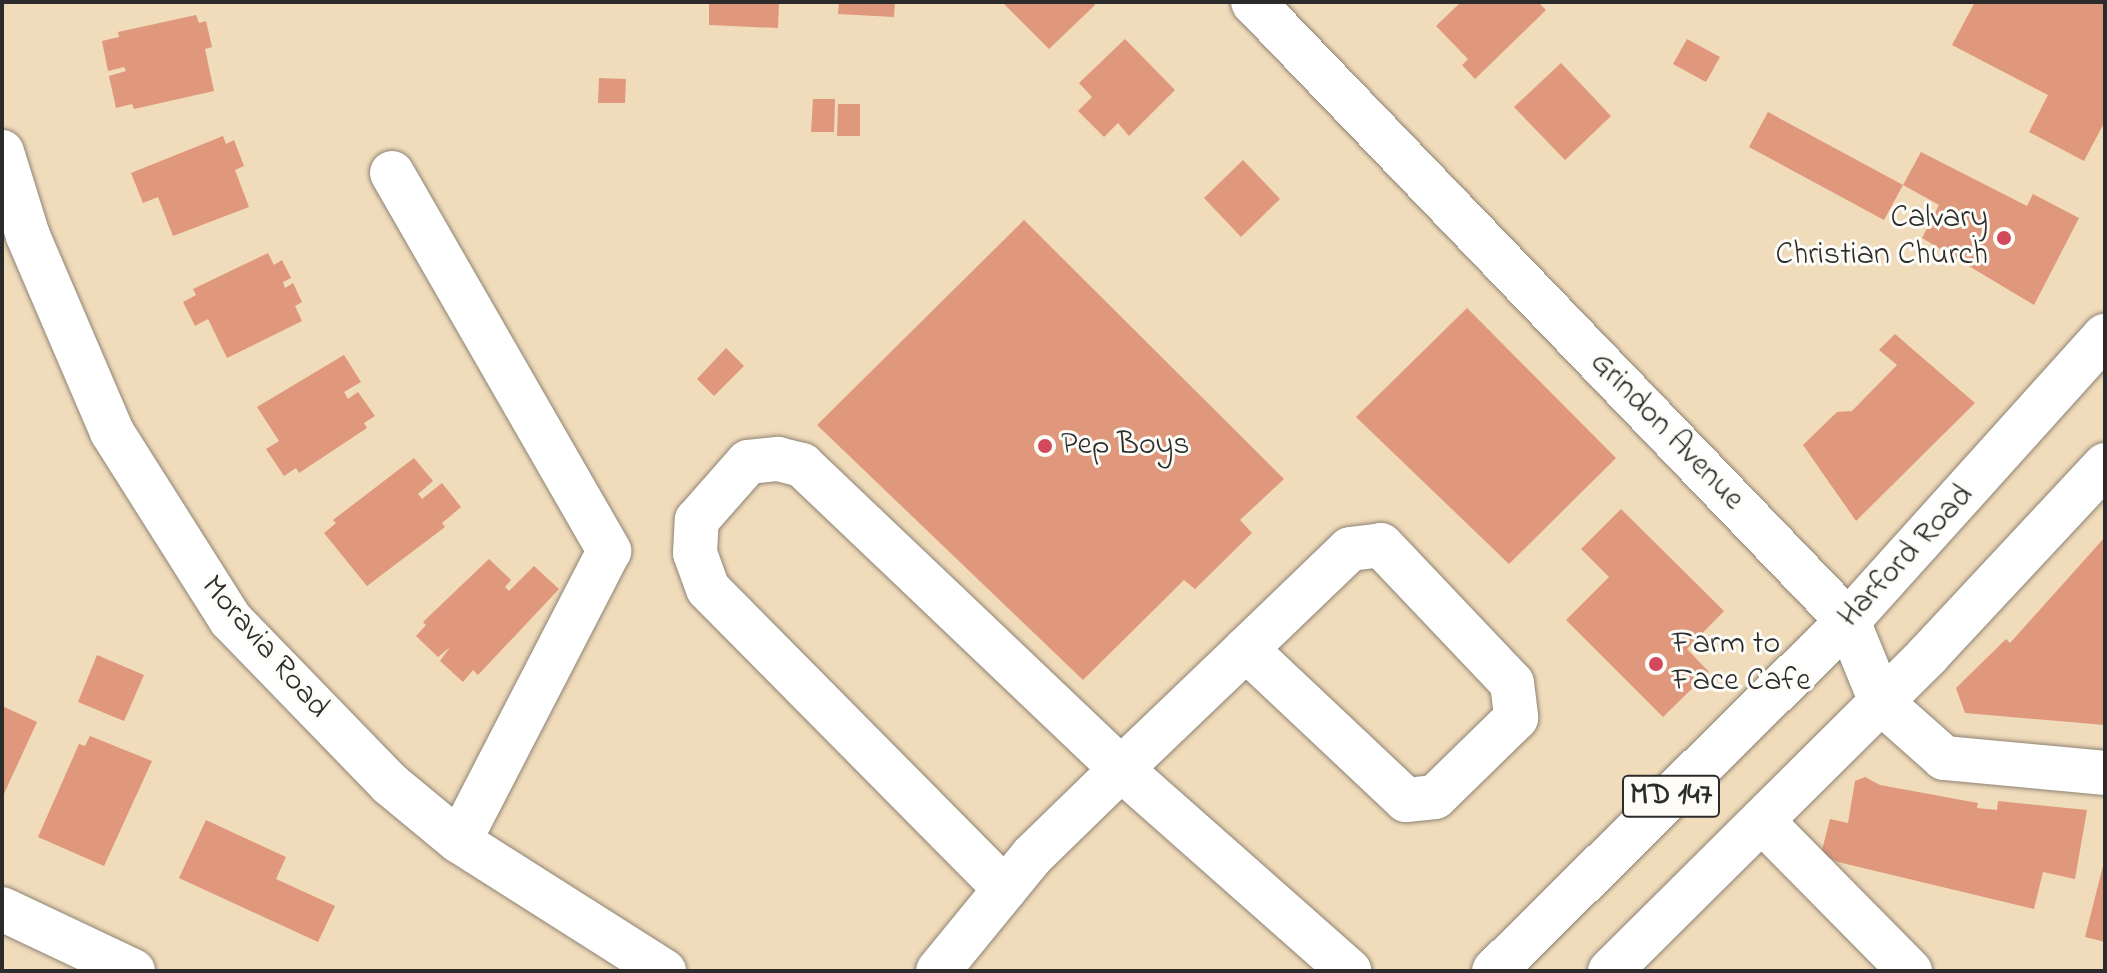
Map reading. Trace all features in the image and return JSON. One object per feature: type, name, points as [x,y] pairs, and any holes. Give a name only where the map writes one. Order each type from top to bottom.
[{"type":"main road","name":"Grindon Avenue","points":[[1253,2],[1848,621],[1881,702],[1944,758],[2105,773]]},
{"type":"main road","name":"Moravia Road","points":[[2,152],[28,236],[112,432],[174,536],[231,620],[298,694],[390,784],[459,841],[655,969]]},
{"type":"main road","points":[[392,173],[609,551],[459,841]]},
{"type":"main road","name":"Harford Road","points":[[1494,971],[1848,621],[2105,336]]},
{"type":"main road","points":[[1005,889],[708,589],[695,553],[697,520],[748,462],[778,459],[802,465],[1121,769],[1349,971]]},
{"type":"main road","name":"MD 147","points":[[1610,971],[1881,702],[2105,465]]},
{"type":"main road","points":[[938,971],[1005,889],[1121,769],[1350,549],[1381,545],[1512,683],[1516,718],[1435,797],[1406,800],[1246,649]]},
{"type":"main road","points":[[1762,821],[1910,971]]},
{"type":"main road","points":[[2,909],[133,971]]},
{"type":"building","points":[[709,2],[779,2],[778,28],[709,25]]},
{"type":"building","points":[[839,2],[895,2],[894,17],[838,14]]},
{"type":"building","points":[[1002,2],[1092,2],[1095,5],[1049,49]]},
{"type":"building","points":[[1461,2],[1538,2],[1546,10],[1475,79],[1462,65],[1468,59],[1436,26]]},
{"type":"building","points":[[1975,2],[2105,4],[2105,121],[2084,161],[2029,132],[2048,95],[1952,45]]},
{"type":"building","points":[[196,15],[199,23],[206,21],[212,47],[205,49],[214,91],[134,109],[132,104],[116,108],[109,76],[126,71],[124,67],[108,71],[102,41],[119,37],[118,32]]},
{"type":"building","points":[[1125,39],[1175,90],[1129,136],[1118,123],[1104,137],[1078,111],[1092,97],[1079,83]]},
{"type":"building","points":[[1687,39],[1720,57],[1706,82],[1673,64]]},
{"type":"building","points":[[1561,63],[1611,116],[1565,160],[1514,107]]},
{"type":"building","points":[[599,78],[626,79],[625,103],[598,103]]},
{"type":"building","points":[[813,99],[835,99],[834,132],[811,132]]},
{"type":"building","points":[[838,104],[860,104],[860,136],[837,136]]},
{"type":"building","points":[[1768,112],[1903,185],[1884,220],[1749,147]]},
{"type":"building","points":[[223,136],[226,144],[234,140],[244,166],[235,170],[249,207],[173,236],[158,197],[143,203],[131,173]]},
{"type":"building","points":[[1921,152],[2027,206],[2033,194],[2079,218],[2034,305],[1922,238],[1939,205],[1903,185]]},
{"type":"building","points":[[1243,160],[1280,199],[1241,237],[1204,198]]},
{"type":"building","name":"Pep Boys","points":[[1024,220],[1284,479],[1240,520],[1252,533],[1195,589],[1184,580],[1083,680],[817,425]]},
{"type":"building","points":[[268,253],[274,265],[282,260],[291,278],[283,282],[285,288],[293,283],[302,302],[295,306],[302,321],[227,358],[208,319],[195,326],[183,302],[196,295],[193,289]]},
{"type":"building","points":[[1467,308],[1616,458],[1509,564],[1356,417]]},
{"type":"building","points":[[1895,334],[1975,403],[1856,521],[1803,445],[1837,412],[1852,411],[1897,365],[1879,350]]},
{"type":"building","points":[[726,348],[744,366],[714,396],[697,379]]},
{"type":"building","points":[[344,355],[361,382],[344,392],[348,399],[358,392],[375,416],[364,423],[367,428],[299,473],[296,468],[284,476],[266,449],[279,441],[257,407]]},
{"type":"building","points":[[414,458],[433,481],[418,494],[422,499],[442,483],[461,507],[442,523],[445,527],[367,586],[324,533],[336,523],[333,520]]},
{"type":"building","points":[[1621,509],[1724,611],[1687,649],[1709,672],[1663,717],[1566,620],[1609,577],[1581,549]]},
{"type":"building","points":[[2105,537],[2105,725],[1965,713],[1956,688],[2006,639],[2010,643]]},
{"type":"building","points":[[489,559],[511,580],[505,587],[509,591],[534,566],[559,589],[478,675],[473,670],[463,682],[440,661],[450,647],[438,657],[416,636],[426,625],[423,622]]},
{"type":"building","points":[[97,655],[144,675],[124,721],[78,702]]},
{"type":"building","points":[[2,706],[37,722],[2,798]]},
{"type":"building","points":[[90,736],[152,761],[104,866],[38,837],[79,744],[85,746]]},
{"type":"building","points":[[1865,777],[1880,785],[1978,803],[1977,808],[1997,810],[1998,801],[2087,810],[2075,879],[2043,872],[2034,909],[1838,862],[1821,854],[1830,819],[1848,823],[1855,781]]},
{"type":"building","points":[[206,820],[286,857],[276,879],[335,906],[318,942],[179,878]]},
{"type":"building","points":[[2105,862],[2105,942],[2085,937]]},
{"type":"place","name":"Calvary Christian Church","points":[[2004,238]]},
{"type":"place","name":"Pep Boys","points":[[1045,446]]},
{"type":"place","name":"Farm to Face Cafe","points":[[1656,664]]}]
